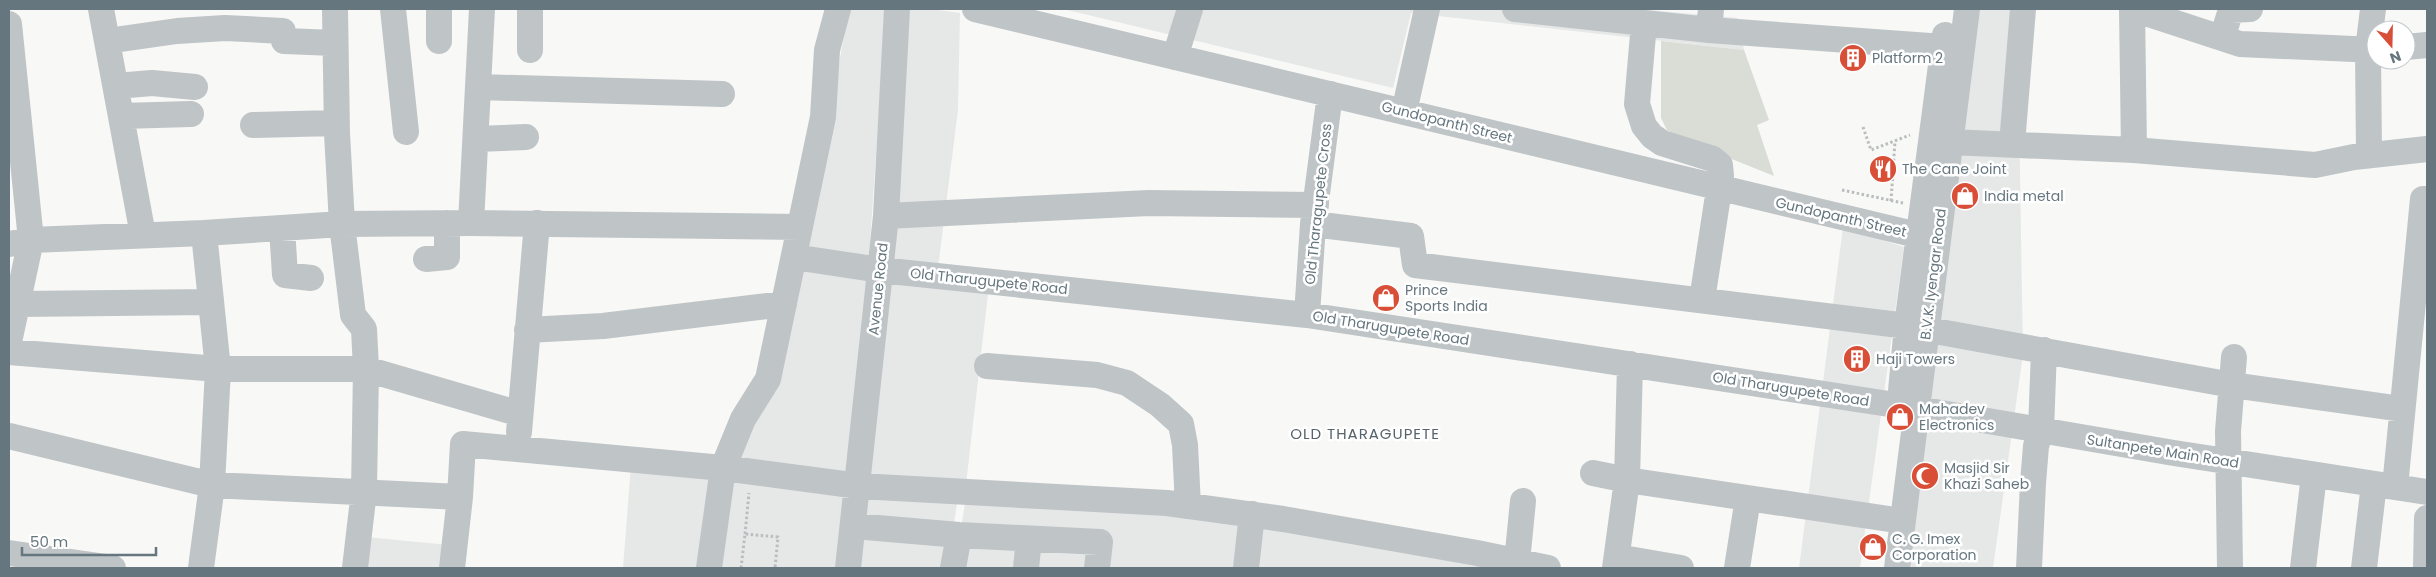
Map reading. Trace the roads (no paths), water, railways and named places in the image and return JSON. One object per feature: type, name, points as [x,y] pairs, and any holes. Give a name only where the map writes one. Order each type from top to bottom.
[{"type":"street","points":[[101,9],[143,235]]},
{"type":"street","points":[[335,9],[336,124],[342,224],[353,315],[364,329],[366,368],[364,491],[355,568]]},
{"type":"street","points":[[393,9],[406,132]]},
{"type":"street","points":[[439,9],[439,41]]},
{"type":"street","points":[[426,259],[447,257],[459,223],[476,138],[482,9]]},
{"type":"street","points":[[530,9],[530,50]]},
{"type":"street","points":[[709,568],[723,468],[743,419],[768,380],[823,117],[826,50],[838,9]]},
{"type":"street","name":"Avenue Road","points":[[848,568],[859,486],[886,216],[897,9]]},
{"type":"street","name":"Gundopanth Street","points":[[975,9],[1000,12],[1174,57],[1929,238]]},
{"type":"street","points":[[1174,57],[1190,9]]},
{"type":"street","points":[[1404,112],[1427,9]]},
{"type":"street","points":[[1515,9],[1644,23],[1710,19],[1944,47]]},
{"type":"street","name":"B.V.K. Iyengar Road","points":[[1942,133],[1944,47],[1948,9]]},
{"type":"street","name":"B.V.K. Iyengar Road","points":[[1897,568],[1908,407],[1917,328],[1942,133],[1966,9]]},
{"type":"street","points":[[2012,144],[2023,9]]},
{"type":"street","points":[[2134,150],[2132,9],[2240,44],[2366,50]]},
{"type":"street","points":[[2222,38],[2231,10],[2250,9]]},
{"type":"street","points":[[1644,23],[1637,104],[1644,126],[1652,136],[1662,143],[1713,159],[1720,165],[1721,176],[1702,300]]},
{"type":"street","points":[[9,24],[20,242],[18,304],[9,342]]},
{"type":"street","points":[[107,41],[177,31],[225,28],[283,32],[284,41],[334,43]]},
{"type":"street","points":[[2369,155],[2371,70]]},
{"type":"street","points":[[116,86],[152,83],[195,87]]},
{"type":"street","points":[[152,83],[155,115]]},
{"type":"street","points":[[479,87],[722,94]]},
{"type":"street","name":"Old Tharagupete Cross","points":[[1307,315],[1315,215],[1330,94]]},
{"type":"street","points":[[121,116],[190,114]]},
{"type":"street","points":[[253,125],[336,124]]},
{"type":"street","points":[[1942,133],[2012,144],[2134,150],[2314,164],[2369,155],[2427,149]]},
{"type":"street","points":[[476,138],[526,137]]},
{"type":"street","points":[[2364,568],[2402,408],[2423,199],[2427,199]]},
{"type":"street","points":[[886,216],[1149,203],[1315,215],[1411,236],[1415,265],[1917,328],[2232,385],[2402,408]]},
{"type":"street","points":[[20,242],[342,224],[537,223],[800,227]]},
{"type":"street","points":[[518,450],[537,223]]},
{"type":"street","points":[[282,228],[285,275],[311,278]]},
{"type":"street","points":[[201,568],[212,485],[218,369],[204,233]]},
{"type":"street","name":"Old Tharugupete Road","points":[[794,257],[880,270],[1307,315],[1908,407]]},
{"type":"street","points":[[18,304],[210,302]]},
{"type":"street","points":[[527,330],[603,326],[784,304]]},
{"type":"street","points":[[2028,568],[2036,446],[2041,430],[2044,350]]},
{"type":"street","points":[[9,352],[218,369],[366,368],[520,414]]},
{"type":"street","points":[[2230,568],[2228,461],[2234,357]]},
{"type":"street","points":[[1630,364],[1627,480],[1616,562],[1679,568]]},
{"type":"street","points":[[987,366],[1097,375],[1127,383],[1160,406],[1181,424],[1185,445],[1188,506]]},
{"type":"street","name":"B.V.K. Iyengar Road","points":[[1885,568],[1889,519],[1908,407]]},
{"type":"street","name":"Sultanpete Main Road","points":[[1908,407],[2228,461],[2427,492]]},
{"type":"street","points":[[9,436],[212,485],[460,497]]},
{"type":"street","points":[[452,568],[460,497],[463,444],[723,468],[859,486],[1188,506],[1252,514],[1476,561],[1517,562],[1548,568]]},
{"type":"street","points":[[1593,473],[1627,480],[1889,519]]},
{"type":"street","points":[[2303,568],[2314,475]]},
{"type":"street","points":[[1737,568],[1748,498]]},
{"type":"street","points":[[1517,562],[1523,501]]},
{"type":"street","points":[[1246,568],[1252,514]]},
{"type":"street","points":[[2426,568],[2427,518]]},
{"type":"street","points":[[854,526],[959,535],[1100,542],[1098,568]]},
{"type":"street","points":[[953,568],[959,535]]},
{"type":"street","points":[[1026,568],[1028,538]]},
{"type":"street","points":[[9,553],[84,566],[113,568]]},
{"type":"place","name":"Platform 2","points":[[1853,58]]},
{"type":"place","name":"The Cane Joint","points":[[1883,169]]},
{"type":"place","name":"India metal","points":[[1965,196]]},
{"type":"place","name":"Prince Sports India","points":[[1386,298]]},
{"type":"place","name":"Haji Towers","points":[[1857,359]]},
{"type":"place","name":"Mahadev Electronics","points":[[1900,417]]},
{"type":"place","name":"Masjid Sir Khazi Saheb","points":[[1925,476]]},
{"type":"place","name":"C. G. Imex Corporation","points":[[1873,547]]},
{"type":"district","name":"OLD THARAGUPETE","points":[[1365,434]]}]
